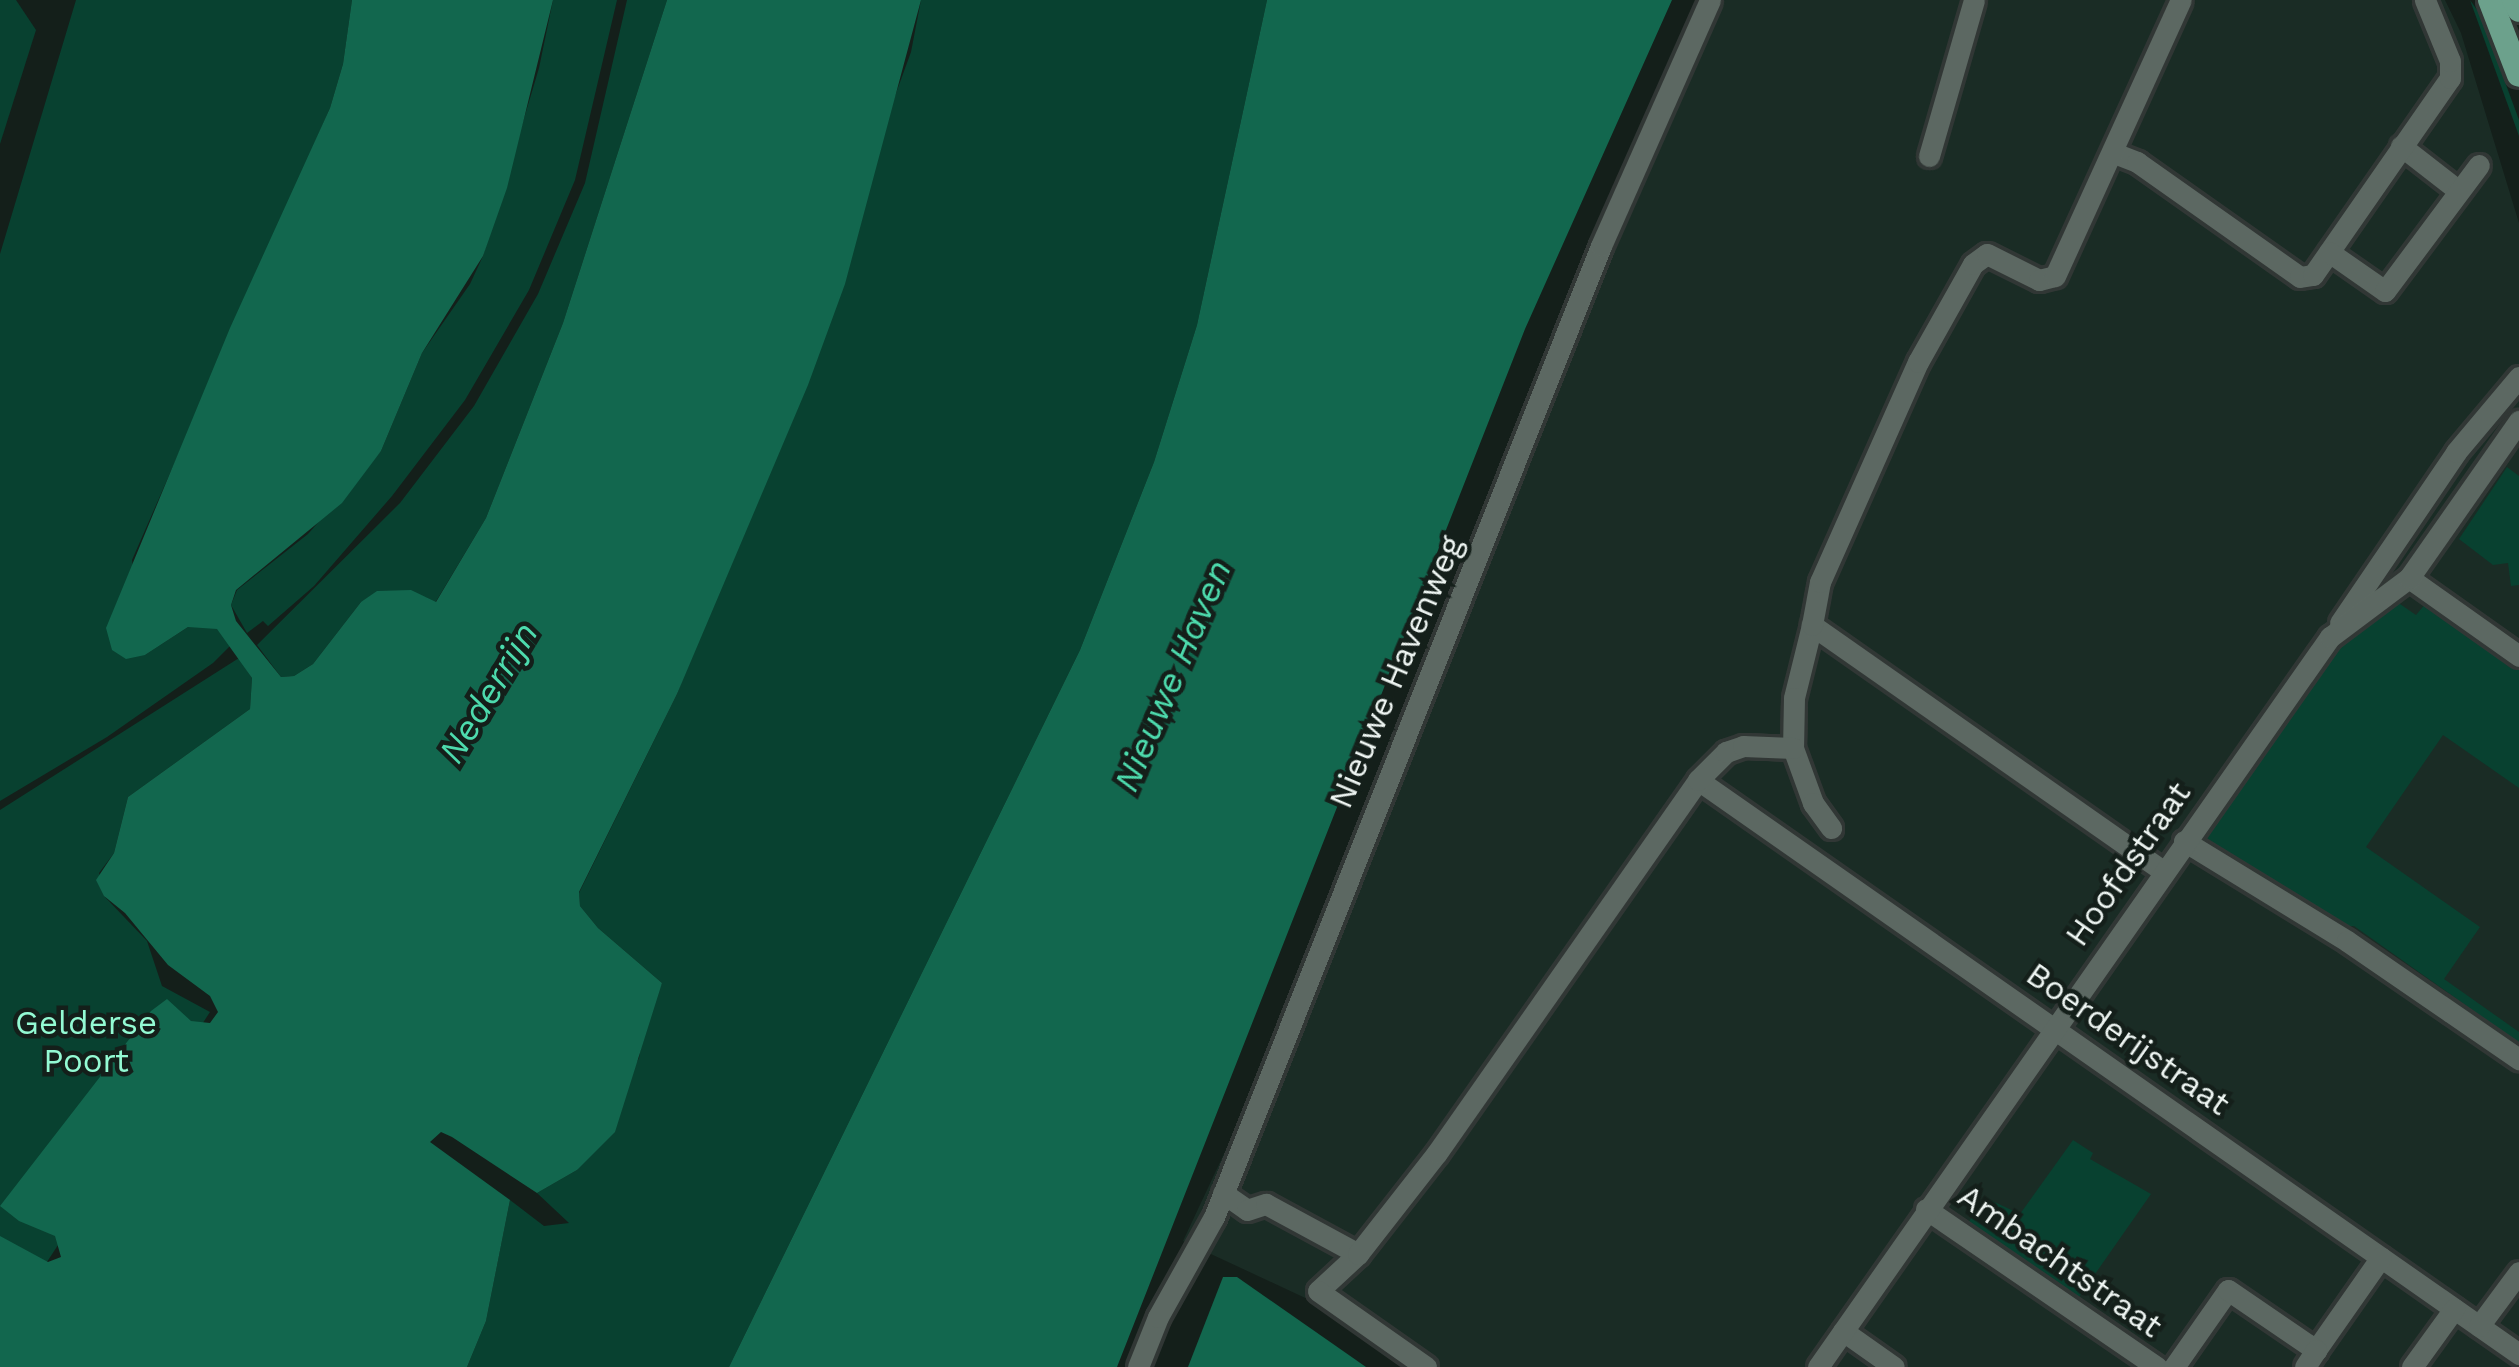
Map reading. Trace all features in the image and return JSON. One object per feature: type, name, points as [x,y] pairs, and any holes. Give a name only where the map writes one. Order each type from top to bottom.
[{"type":"main road","points":[[2490,0],[2519,75]]},
{"type":"main road","points":[[2515,0],[2519,10]]},
{"type":"street","name":"Nieuwe Havenweg","points":[[1138,1367],[1223,1193],[1601,246],[1710,0]]},
{"type":"street","points":[[1929,156],[1974,0]]},
{"type":"street","points":[[1831,828],[1813,803],[1793,748],[1794,698],[1820,582],[1918,362],[1973,264],[1987,254],[2048,282],[2114,153],[2182,0]]},
{"type":"street","points":[[2114,153],[2137,162],[2300,277],[2313,275],[2450,78],[2450,61],[2425,0]]},
{"type":"street","points":[[2401,146],[2459,191]]},
{"type":"street","points":[[2329,252],[2385,291],[2479,165]]},
{"type":"street","name":"Hoofdstraat","points":[[1818,1367],[2443,471],[2519,376]]},
{"type":"street","points":[[2489,416],[2516,427]]},
{"type":"street","name":"Hoofdstraat","points":[[2330,637],[2409,578],[2516,427]]},
{"type":"street","points":[[2409,578],[2519,656]]},
{"type":"street","points":[[1812,625],[2163,871]]},
{"type":"street","points":[[1426,1367],[1318,1291],[1358,1254],[1437,1153],[1698,780],[1726,752],[1743,746],[1793,748]]},
{"type":"street","name":"Boerderijstraat","points":[[1698,780],[2519,1354]]},
{"type":"street","points":[[2184,841],[2347,941],[2519,1059]]},
{"type":"street","points":[[1223,1193],[1247,1210],[1266,1204],[1358,1254]]},
{"type":"street","name":"Ambachtstraat","points":[[1927,1209],[2156,1367]]},
{"type":"street","points":[[2174,1367],[2228,1290],[2310,1359],[2381,1257]]},
{"type":"street","points":[[2479,1326],[2519,1272]]},
{"type":"street","points":[[2412,1367],[2453,1309]]},
{"type":"street","points":[[1843,1331],[1894,1367]]},
{"type":"shaded area","points":[[1720,0],[2445,0],[2461,33],[2519,223],[2519,1367],[1410,1367],[1316,1303],[1183,1241],[1245,1109]]},
{"type":"green space","points":[[0,0],[16,0],[36,30],[0,144]]},
{"type":"green space","points":[[76,0],[352,0],[343,64],[330,108],[132,560],[145,655],[188,627],[201,625],[218,629],[231,645],[213,663],[107,737],[0,801],[0,254]]},
{"type":"green space","points":[[553,0],[617,0],[575,180],[529,290],[465,400],[392,496],[314,586],[268,626],[263,621],[247,633],[231,605],[237,590],[308,534],[381,451],[422,353],[470,284],[483,256],[539,68]]},
{"type":"green space","points":[[627,0],[667,0],[563,323],[486,518],[435,603],[425,597],[361,602],[313,664],[294,676],[281,677],[257,645],[400,503],[474,406],[538,294],[585,183]]},
{"type":"green space","points":[[921,0],[1267,0],[1197,325],[1154,462],[1080,650],[729,1367],[467,1367],[486,1321],[510,1200],[544,1226],[569,1223],[537,1193],[577,1170],[639,1058],[646,1019],[662,983],[598,928],[580,906],[579,893],[677,694],[911,52]]},
{"type":"green space","points":[[2470,0],[2480,14],[2519,120],[2519,136]]},
{"type":"green space","points":[[2507,467],[2519,476],[2519,585],[2511,586],[2508,563],[2493,565],[2459,539]]},
{"type":"green space","points":[[2397,602],[2416,615],[2426,603],[2519,669],[2519,788],[2443,735],[2366,847],[2480,927],[2444,979],[2519,1032],[2519,1043],[2354,926],[2336,927],[2201,840],[2338,644]]},
{"type":"green space","name":"Gelderse Poort","points":[[239,658],[252,678],[250,709],[128,797],[114,853],[99,873],[105,897],[147,941],[162,986],[210,1012],[0,1334],[0,810]]},
{"type":"green space","points":[[2073,1140],[2093,1153],[2090,1159],[2151,1194],[2079,1297],[1967,1224],[1986,1198],[2020,1214]]},
{"type":"water","name":"Nederrijn","points":[[352,0],[553,0],[507,188],[483,256],[422,353],[381,451],[342,503],[236,590],[231,605],[236,621],[281,677],[294,676],[313,664],[361,602],[377,591],[411,590],[436,602],[486,518],[563,323],[667,0],[921,0],[845,284],[808,385],[677,694],[579,892],[580,906],[598,928],[662,983],[615,1132],[577,1170],[537,1193],[452,1137],[441,1132],[430,1142],[510,1200],[486,1321],[467,1367],[0,1367],[0,1236],[48,1262],[61,1257],[55,1236],[19,1221],[0,1206],[151,1011],[167,999],[191,1021],[210,1023],[218,1012],[210,996],[168,965],[125,913],[104,896],[96,880],[114,853],[128,797],[250,709],[252,678],[217,629],[188,627],[145,655],[126,659],[112,650],[106,628],[230,328],[330,108],[343,64]]},
{"type":"water","name":"Nieuwe Haven","points":[[1267,0],[1672,0],[1525,329],[1117,1367],[729,1367],[1080,650],[1154,462],[1197,325]]},
{"type":"water","points":[[1223,1277],[1237,1277],[1366,1367],[1188,1367]]}]
